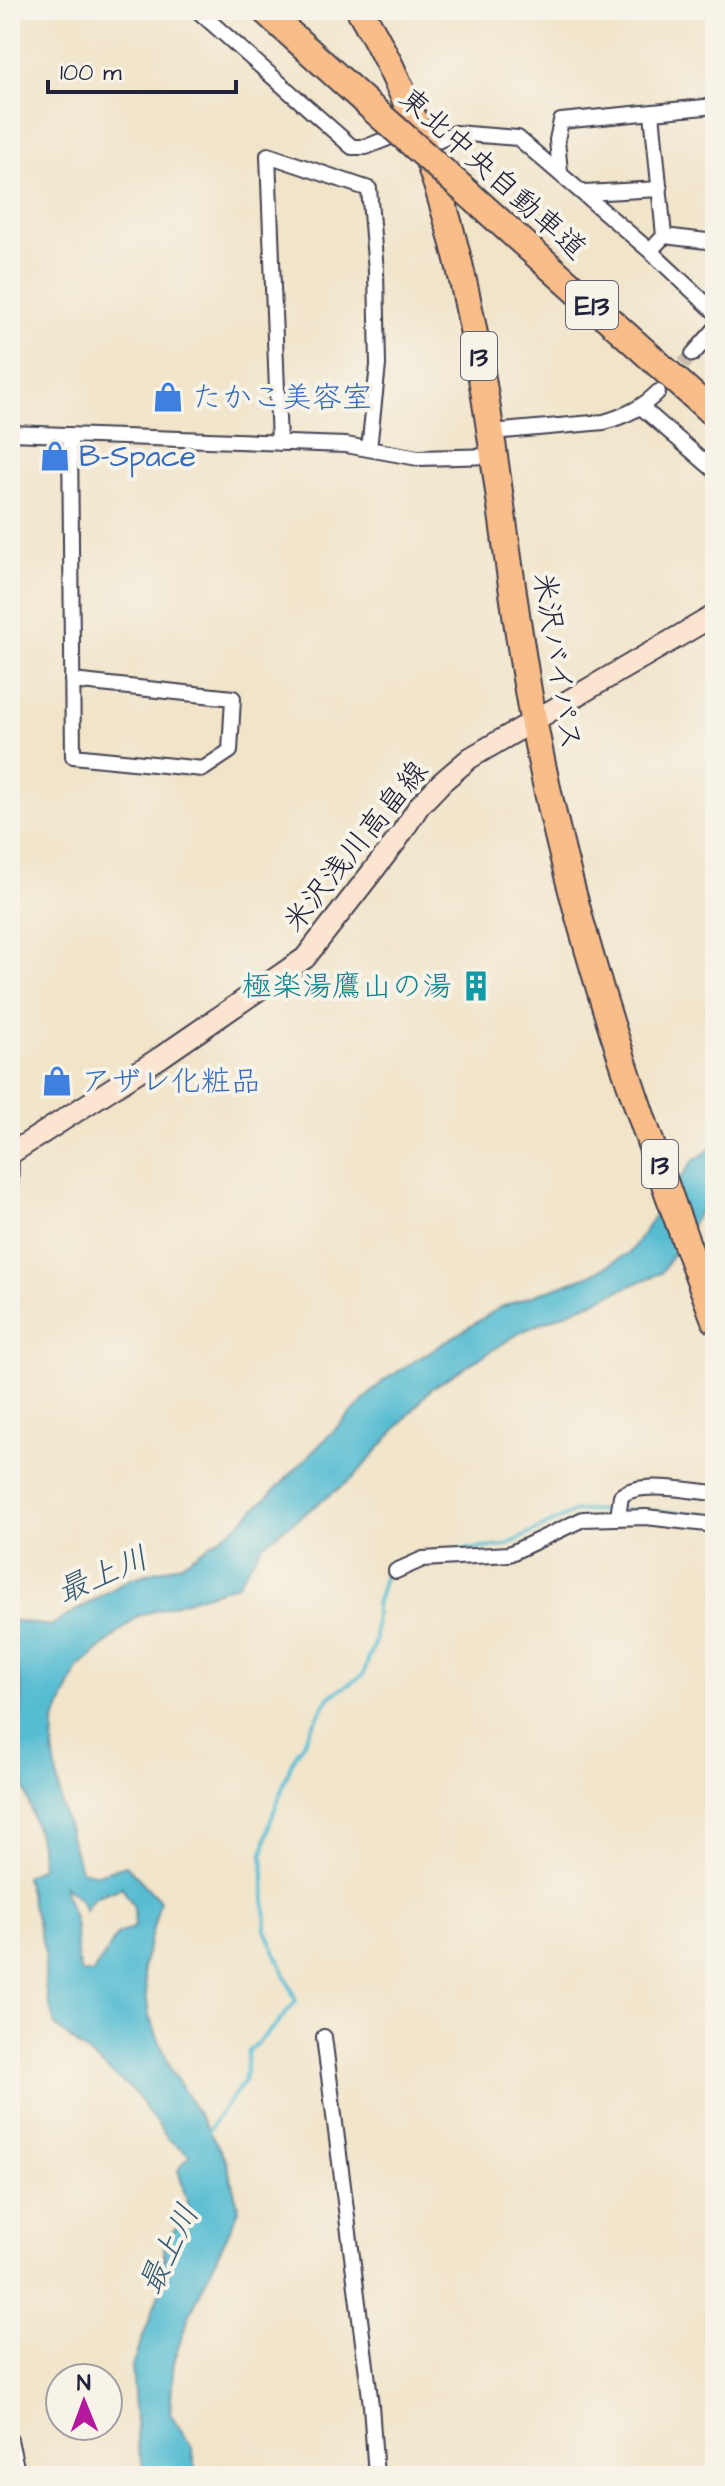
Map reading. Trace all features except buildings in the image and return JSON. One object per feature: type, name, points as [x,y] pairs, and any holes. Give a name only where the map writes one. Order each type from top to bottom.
[{"type":"highway","name":"東北中央自動車道","points":[[264,10],[715,399]]},
{"type":"highway","name":"東北中央自動車道","points":[[280,10],[375,103]]},
{"type":"highway","name":"米沢バイパス","points":[[360,10],[390,64],[422,136],[450,224],[480,360],[533,720],[556,830],[605,1007],[715,1320]]},
{"type":"highway","name":"東北中央自動車道","points":[[471,188],[715,415]]},
{"type":"main road","name":"米沢浅川高畠線","points":[[10,1153],[161,1057],[305,958],[431,793],[470,758],[715,615]]},
{"type":"street","points":[[197,10],[352,147],[455,133],[518,138],[585,193],[715,312]]},
{"type":"street","points":[[560,172],[557,140],[561,121],[715,106]]},
{"type":"street","points":[[650,251],[664,236],[652,113]]},
{"type":"street","points":[[279,443],[268,155],[369,189],[376,271],[378,365],[369,449]]},
{"type":"street","points":[[585,193],[660,189]]},
{"type":"street","points":[[664,236],[715,242]]},
{"type":"street","points":[[693,354],[715,329]]},
{"type":"street","points":[[10,433],[279,443],[369,449],[418,458],[604,422],[641,407],[658,392]]},
{"type":"street","points":[[641,407],[715,471]]},
{"type":"street","points":[[70,435],[72,681],[73,756],[203,769],[230,751],[233,698],[72,681]]},
{"type":"street","points":[[10,1153],[10,1197]]},
{"type":"street","points":[[618,1511],[621,1496],[628,1489],[655,1486],[715,1493]]},
{"type":"street","points":[[396,1571],[423,1559],[509,1554],[575,1521],[618,1511],[715,1525]]},
{"type":"street","points":[[324,2037],[371,2405],[376,2476]]},
{"type":"street","points":[[10,2440],[18,2476]]},
{"type":"green space","points":[[10,2008],[13,2044],[13,2239],[10,2238]]},
{"type":"water","name":"最上川","points":[[715,1146],[715,1187],[661,1273],[523,1331],[432,1388],[354,1477],[262,1545],[237,1585],[138,1616],[78,1668],[54,1723],[53,1749],[61,1804],[80,1870],[98,1874],[126,1865],[160,1901],[143,1967],[149,2017],[172,2071],[226,2160],[239,2210],[190,2314],[174,2359],[170,2413],[192,2447],[197,2476],[147,2476],[138,2450],[132,2366],[164,2280],[164,2242],[190,2212],[178,2170],[190,2155],[168,2139],[133,2091],[55,2026],[45,1987],[45,1953],[25,1877],[41,1867],[40,1844],[17,1759],[22,1691],[13,1651],[10,1650],[10,1620],[50,1626],[130,1579],[182,1564],[235,1527],[383,1381],[501,1307],[591,1275],[630,1252],[692,1162]],"holes":[[[63,1885],[80,1899],[85,1910],[94,1897],[122,1887],[134,1907],[135,1927],[118,1934],[93,1973],[81,1973],[75,1923]]]},
{"type":"waterway","points":[[461,1550],[505,1546],[575,1511],[615,1510]]},
{"type":"waterway","points":[[624,1510],[715,1515]]},
{"type":"waterway","points":[[206,2136],[244,2082],[249,2051],[296,2001],[266,1930],[263,1853],[270,1823],[291,1764],[329,1697],[363,1675],[375,1640],[376,1605],[388,1564],[412,1557]]},
{"type":"tunnel","points":[[669,380],[693,354]]},
{"type":"place","name":"たかこ美容室","points":[[168,397]]},
{"type":"place","name":"B-Space","points":[[55,456]]},
{"type":"place","name":"極楽湯鷹山の湯","points":[[476,986]]},
{"type":"place","name":"アザレ化粧品","points":[[57,1081]]}]
